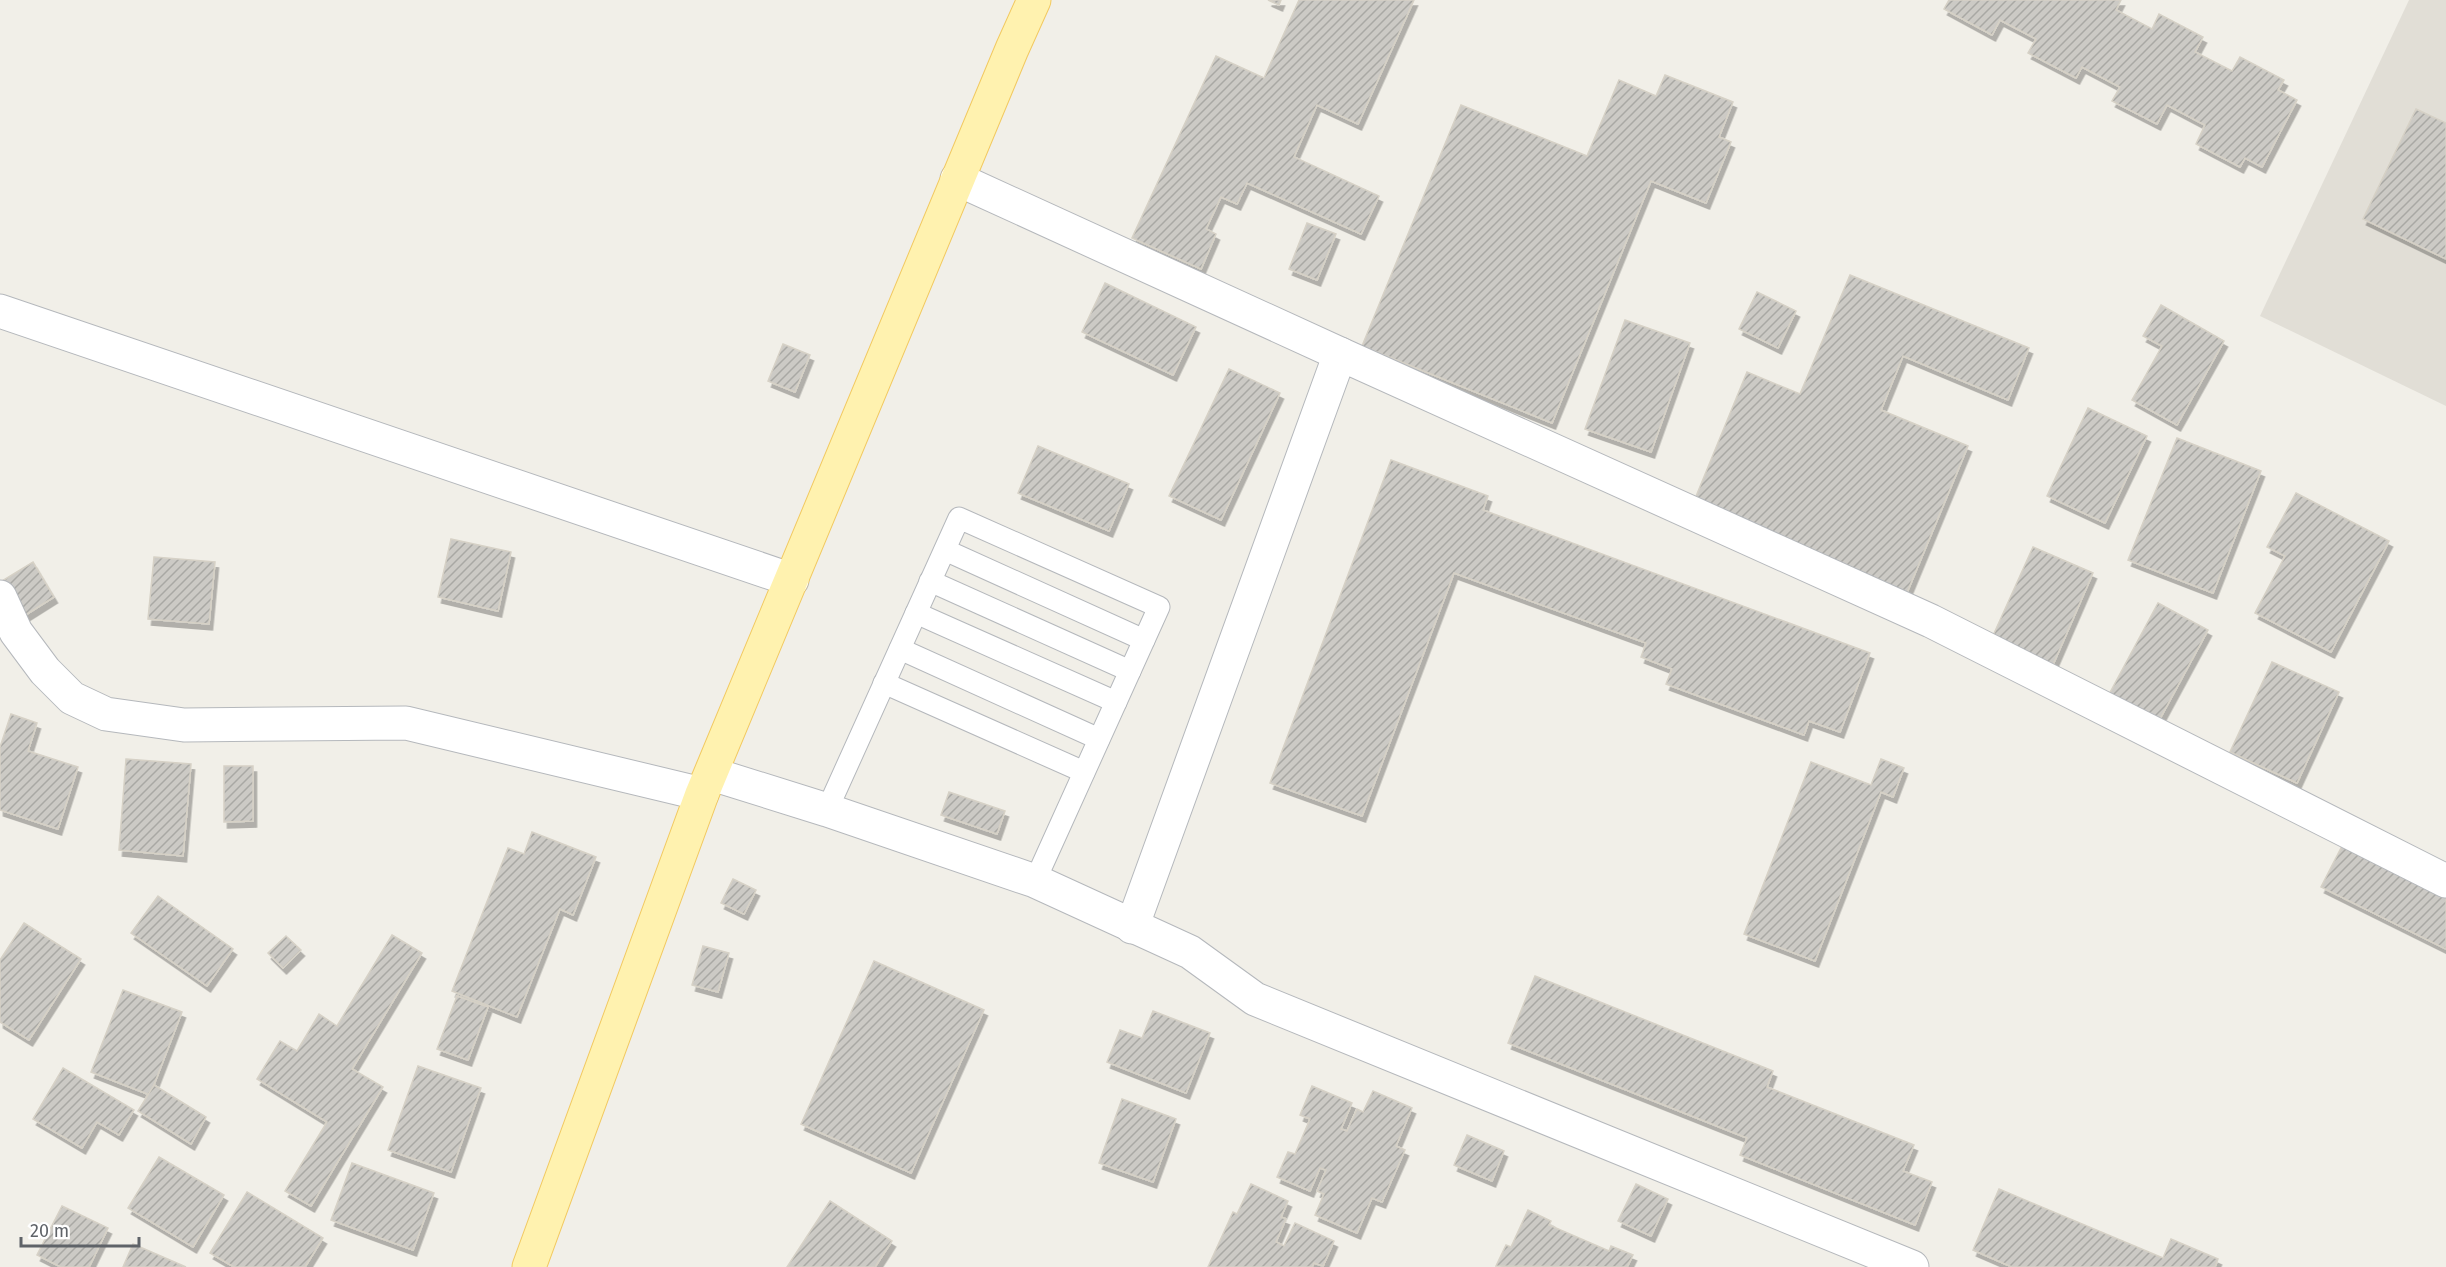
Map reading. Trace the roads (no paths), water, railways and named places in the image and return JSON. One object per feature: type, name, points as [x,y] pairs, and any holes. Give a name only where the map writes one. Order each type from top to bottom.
[{"type":"main road","points":[[529,1267],[707,784],[957,179],[1034,0]]},
{"type":"street","points":[[957,179],[1931,621],[2446,881]]},
{"type":"street","points":[[0,311],[792,580]]},
{"type":"street","points":[[1132,927],[1340,354]]},
{"type":"street","points":[[0,597],[16,632],[45,670],[72,698],[106,714],[184,726],[406,723],[827,810],[1035,881],[1190,952],[1255,999],[1912,1267]]},
{"type":"lane","points":[[827,810],[959,518],[1159,607],[1035,881]]},
{"type":"lane","points":[[945,550],[1144,640]]},
{"type":"lane","points":[[930,581],[1130,671]]},
{"type":"lane","points":[[916,613],[1116,702]]},
{"type":"lane","points":[[900,649],[1099,739]]},
{"type":"lane","points":[[884,683],[1084,772]]}]
